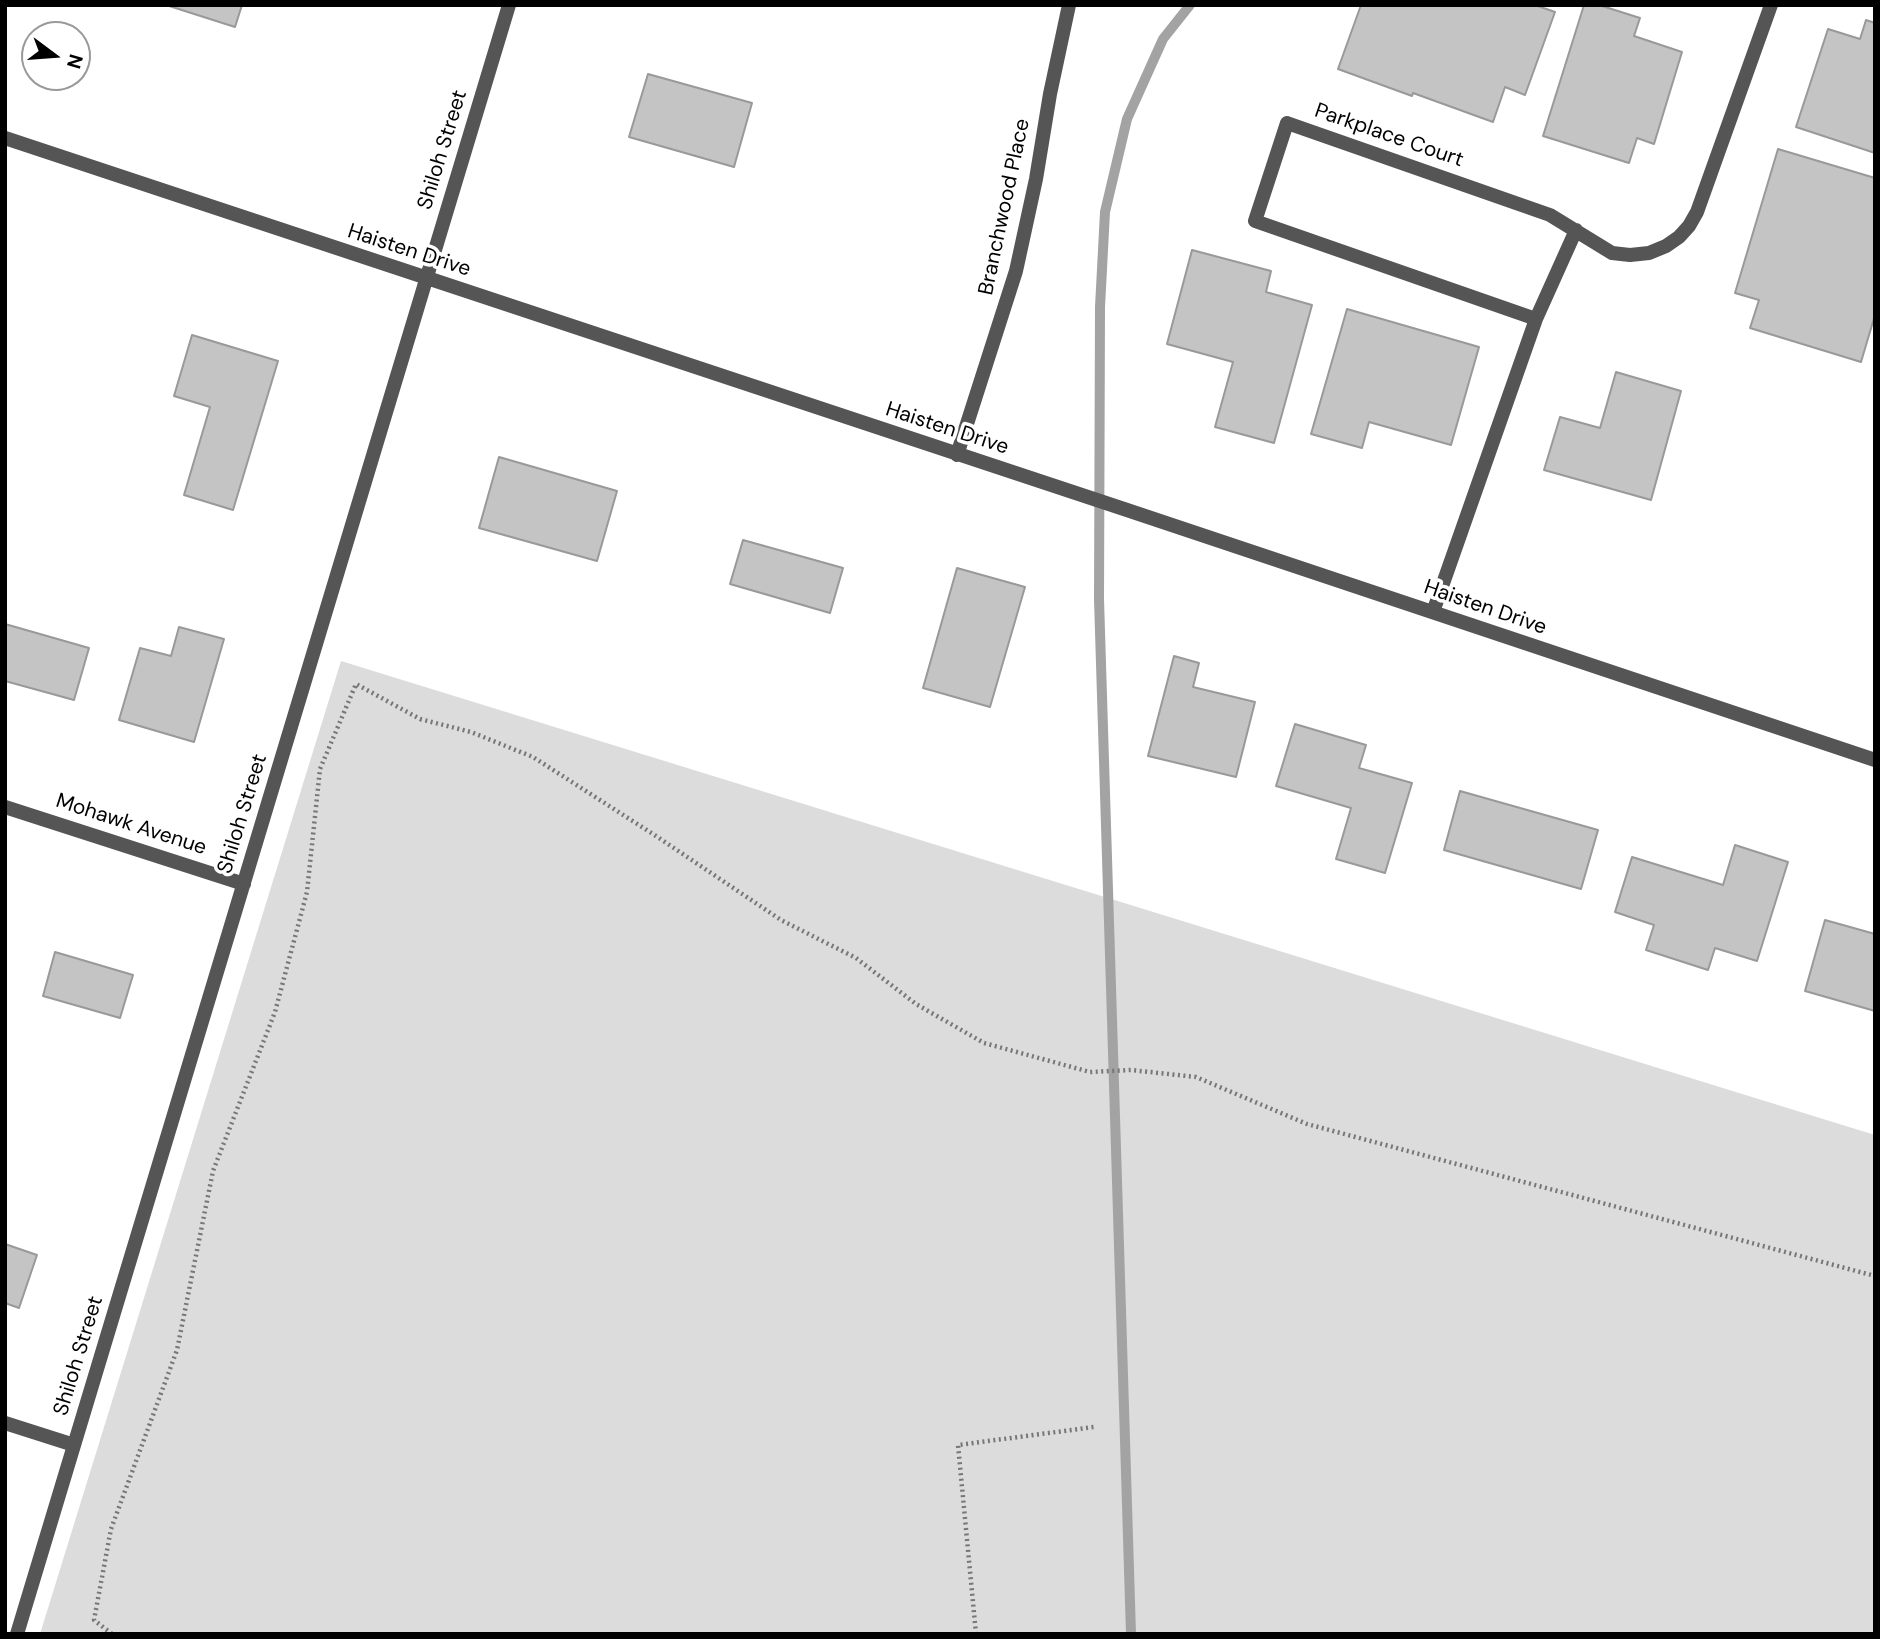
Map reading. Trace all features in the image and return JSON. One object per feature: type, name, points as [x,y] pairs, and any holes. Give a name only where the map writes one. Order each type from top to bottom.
[{"type":"street","name":"Shiloh Street","points":[[17,1634],[509,5]]},
{"type":"street","name":"Branchwood Place","points":[[957,455],[1016,271],[1069,5]]},
{"type":"street","name":"Parkplace Court","points":[[1536,319],[1255,221],[1287,123],[1550,215],[1612,253],[1649,253],[1679,237],[1697,212],[1771,5]]},
{"type":"street","name":"Haisten Drive","points":[[5,138],[1875,760]]},
{"type":"street","points":[[1433,612],[1536,319],[1576,230]]},
{"type":"street","name":"Mohawk Avenue","points":[[5,807],[244,884]]},
{"type":"street","points":[[5,1423],[74,1445]]},
{"type":"path","points":[[112,1634],[94,1620],[111,1529],[177,1350],[213,1171],[275,1012],[307,892],[320,769],[356,684],[421,719],[471,732],[533,757],[780,920],[856,958],[916,1004],[984,1043],[1090,1072],[1131,1070],[1196,1077],[1307,1124],[1875,1276]]},
{"type":"path","points":[[976,1634],[958,1445],[1094,1427]]},
{"type":"shaded area","points":[[341,661],[1875,1135],[1875,1634],[40,1634]]},
{"type":"building","points":[[166,5],[242,5],[235,27]]},
{"type":"building","points":[[1361,5],[1535,5],[1555,12],[1525,95],[1505,87],[1493,122],[1338,69]]},
{"type":"building","points":[[1584,5],[1599,5],[1640,18],[1634,36],[1682,52],[1654,144],[1637,138],[1629,163],[1543,136]]},
{"type":"building","points":[[1866,20],[1875,23],[1875,153],[1796,127],[1828,29],[1860,39]]},
{"type":"building","points":[[648,74],[752,103],[734,167],[629,137]]},
{"type":"building","points":[[1778,149],[1875,178],[1875,315],[1861,362],[1750,328],[1759,300],[1735,293]]},
{"type":"building","points":[[1192,250],[1271,271],[1266,292],[1312,305],[1274,443],[1215,427],[1233,362],[1167,344]]},
{"type":"building","points":[[1347,309],[1479,347],[1451,445],[1369,422],[1362,448],[1311,434]]},
{"type":"building","points":[[192,335],[278,361],[233,510],[184,495],[210,407],[174,396]]},
{"type":"building","points":[[1616,372],[1681,391],[1651,500],[1544,470],[1560,417],[1600,428]]},
{"type":"building","points":[[499,457],[617,491],[597,561],[479,528]]},
{"type":"building","points":[[743,540],[843,568],[830,613],[730,584]]},
{"type":"building","points":[[957,568],[1025,587],[990,707],[923,688]]},
{"type":"building","points":[[5,624],[89,648],[74,700],[5,681]]},
{"type":"building","points":[[179,627],[224,639],[194,742],[119,720],[140,648],[171,656]]},
{"type":"building","points":[[1174,656],[1199,663],[1193,687],[1255,702],[1236,777],[1148,756]]},
{"type":"building","points":[[1295,724],[1366,745],[1359,768],[1412,783],[1385,873],[1336,859],[1351,808],[1276,786]]},
{"type":"building","points":[[1460,791],[1598,830],[1581,889],[1444,850]]},
{"type":"building","points":[[1735,845],[1788,862],[1757,961],[1715,948],[1708,970],[1646,950],[1654,925],[1615,912],[1632,857],[1723,885]]},
{"type":"building","points":[[1825,920],[1875,934],[1875,1011],[1805,991]]},
{"type":"building","points":[[55,952],[133,975],[120,1018],[43,996]]},
{"type":"building","points":[[5,1244],[37,1255],[19,1308],[5,1303]]},
{"type":"waterway","points":[[1131,1634],[1099,599],[1100,307],[1105,212],[1127,119],[1163,39],[1190,5]]}]
